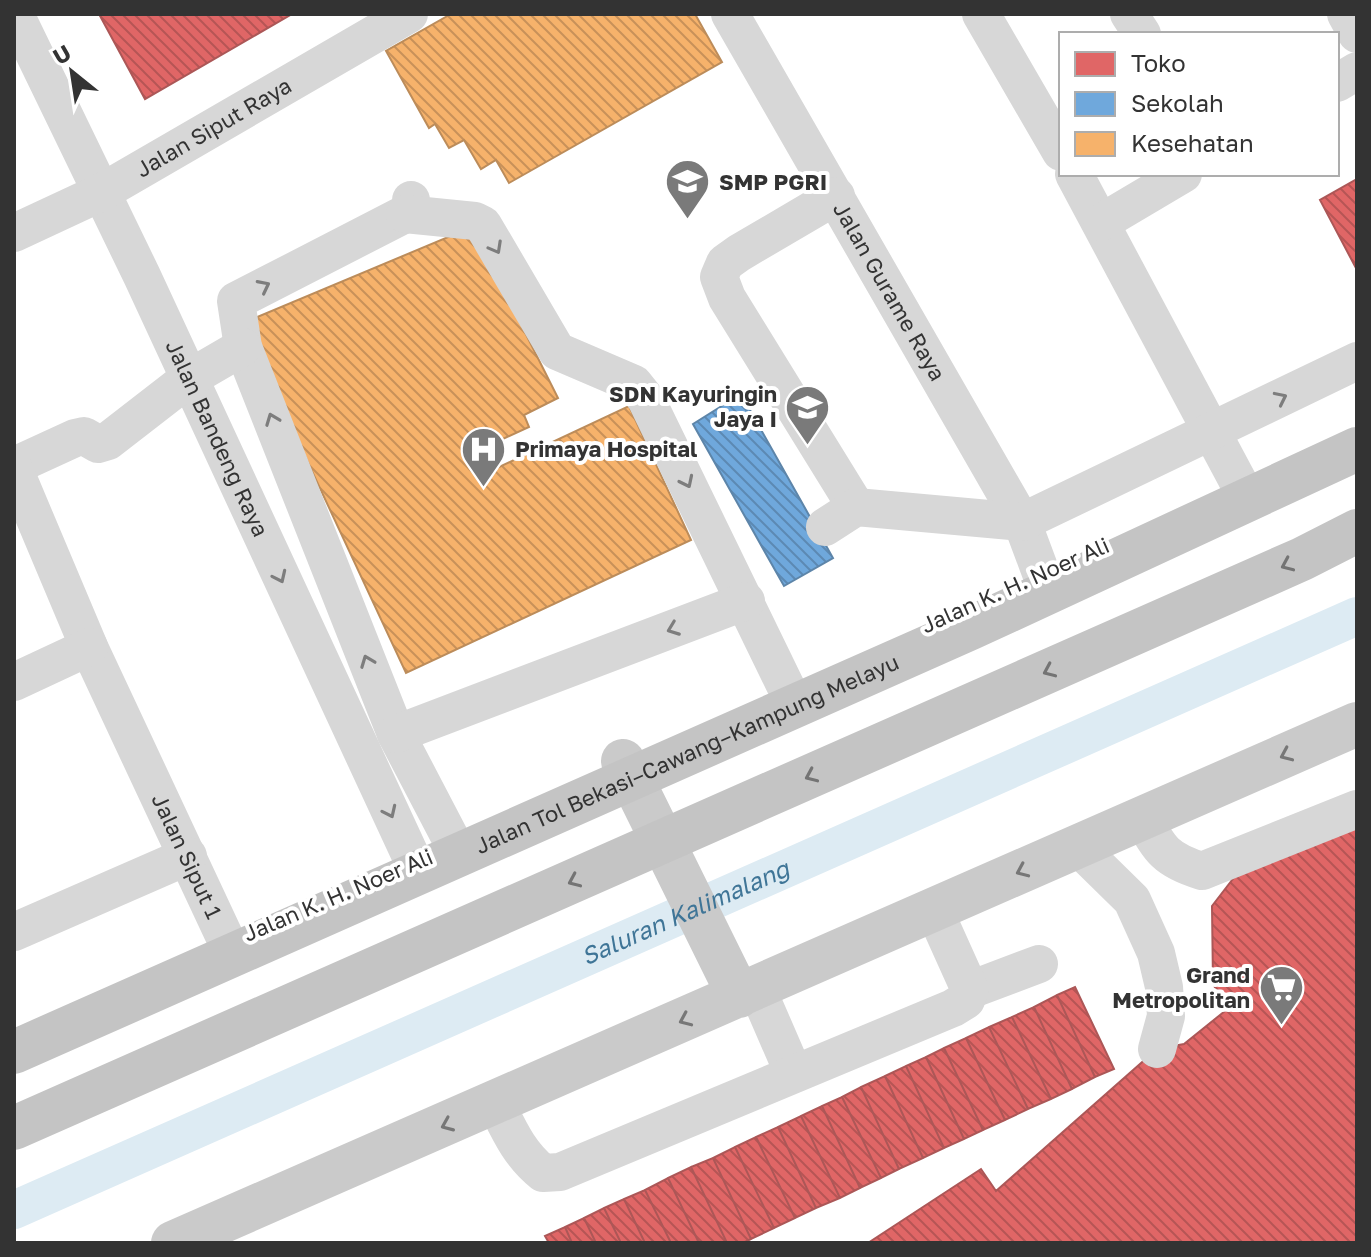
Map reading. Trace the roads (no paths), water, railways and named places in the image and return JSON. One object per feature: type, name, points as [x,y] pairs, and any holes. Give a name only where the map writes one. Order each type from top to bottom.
[{"type":"highway","name":"Jalan Tol Bekasi–Cawang–Kampung Melayu","points":[[14,1052],[971,628],[1357,449]]},
{"type":"highway","points":[[14,1128],[1287,565],[1357,531]]},
{"type":"main road","name":"Jalan K. H. Noer Ali","points":[[14,1034],[454,845],[635,756],[1240,485],[1357,428]]},
{"type":"main road","points":[[173,1243],[496,1104],[741,977],[934,910],[1357,724]]},
{"type":"main road","points":[[635,756],[741,977]]},
{"type":"street","name":"Jalan Bandeng Raya","points":[[15,14],[102,192],[414,863]]},
{"type":"street","name":"Jalan Siput Raya","points":[[14,233],[102,192],[409,14]]},
{"type":"street","name":"Jalan Gurame Raya","points":[[730,14],[1022,522],[1041,573]]},
{"type":"street","points":[[981,14],[1059,149]]},
{"type":"street","points":[[1129,14],[1141,32]]},
{"type":"street","points":[[1346,14],[1357,34]]},
{"type":"street","points":[[1339,82],[1357,71]]},
{"type":"street","points":[[1075,176],[1240,485]]},
{"type":"street","points":[[1102,222],[1180,176]]},
{"type":"street","points":[[836,196],[739,253],[725,263],[719,277],[840,517],[1022,522],[1357,361]]},
{"type":"street","points":[[454,845],[396,734],[243,347],[236,301],[408,207],[483,225],[557,351],[634,384],[646,399],[786,687]]},
{"type":"street","points":[[14,468],[75,438],[84,436],[98,444],[108,441],[188,379],[243,347]]},
{"type":"street","name":"Jalan Siput 1","points":[[14,468],[89,647],[227,942]]},
{"type":"street","points":[[396,734],[746,601]]},
{"type":"street","points":[[14,682],[89,647]]},
{"type":"street","points":[[1108,833],[1157,846],[1175,863],[1202,871],[1357,809]]},
{"type":"street","points":[[1108,833],[1145,890],[1174,944],[1170,1046],[1164,987],[1156,953],[1132,900],[1108,833]]},
{"type":"street","points":[[14,932],[188,856]]},
{"type":"street","points":[[1145,890],[1175,863]]},
{"type":"street","points":[[496,1104],[516,1145],[530,1163],[543,1173],[560,1172],[785,1075],[953,1008],[966,1000],[970,990],[934,910]]},
{"type":"street","points":[[970,990],[1039,964]]},
{"type":"street","points":[[741,977],[785,1075]]},
{"type":"waterway","name":"Saluran Kalimalang","points":[[14,1210],[1357,616]]},
{"type":"place","name":"SMP PGRI","points":[[688,221]]},
{"type":"place","name":"SDN Kayuringin Jaya I","points":[[808,446]]},
{"type":"place","name":"Primaya Hospital","points":[[484,488]]},
{"type":"place","name":"Grand Metropolitan","points":[[1281,1027]]}]
